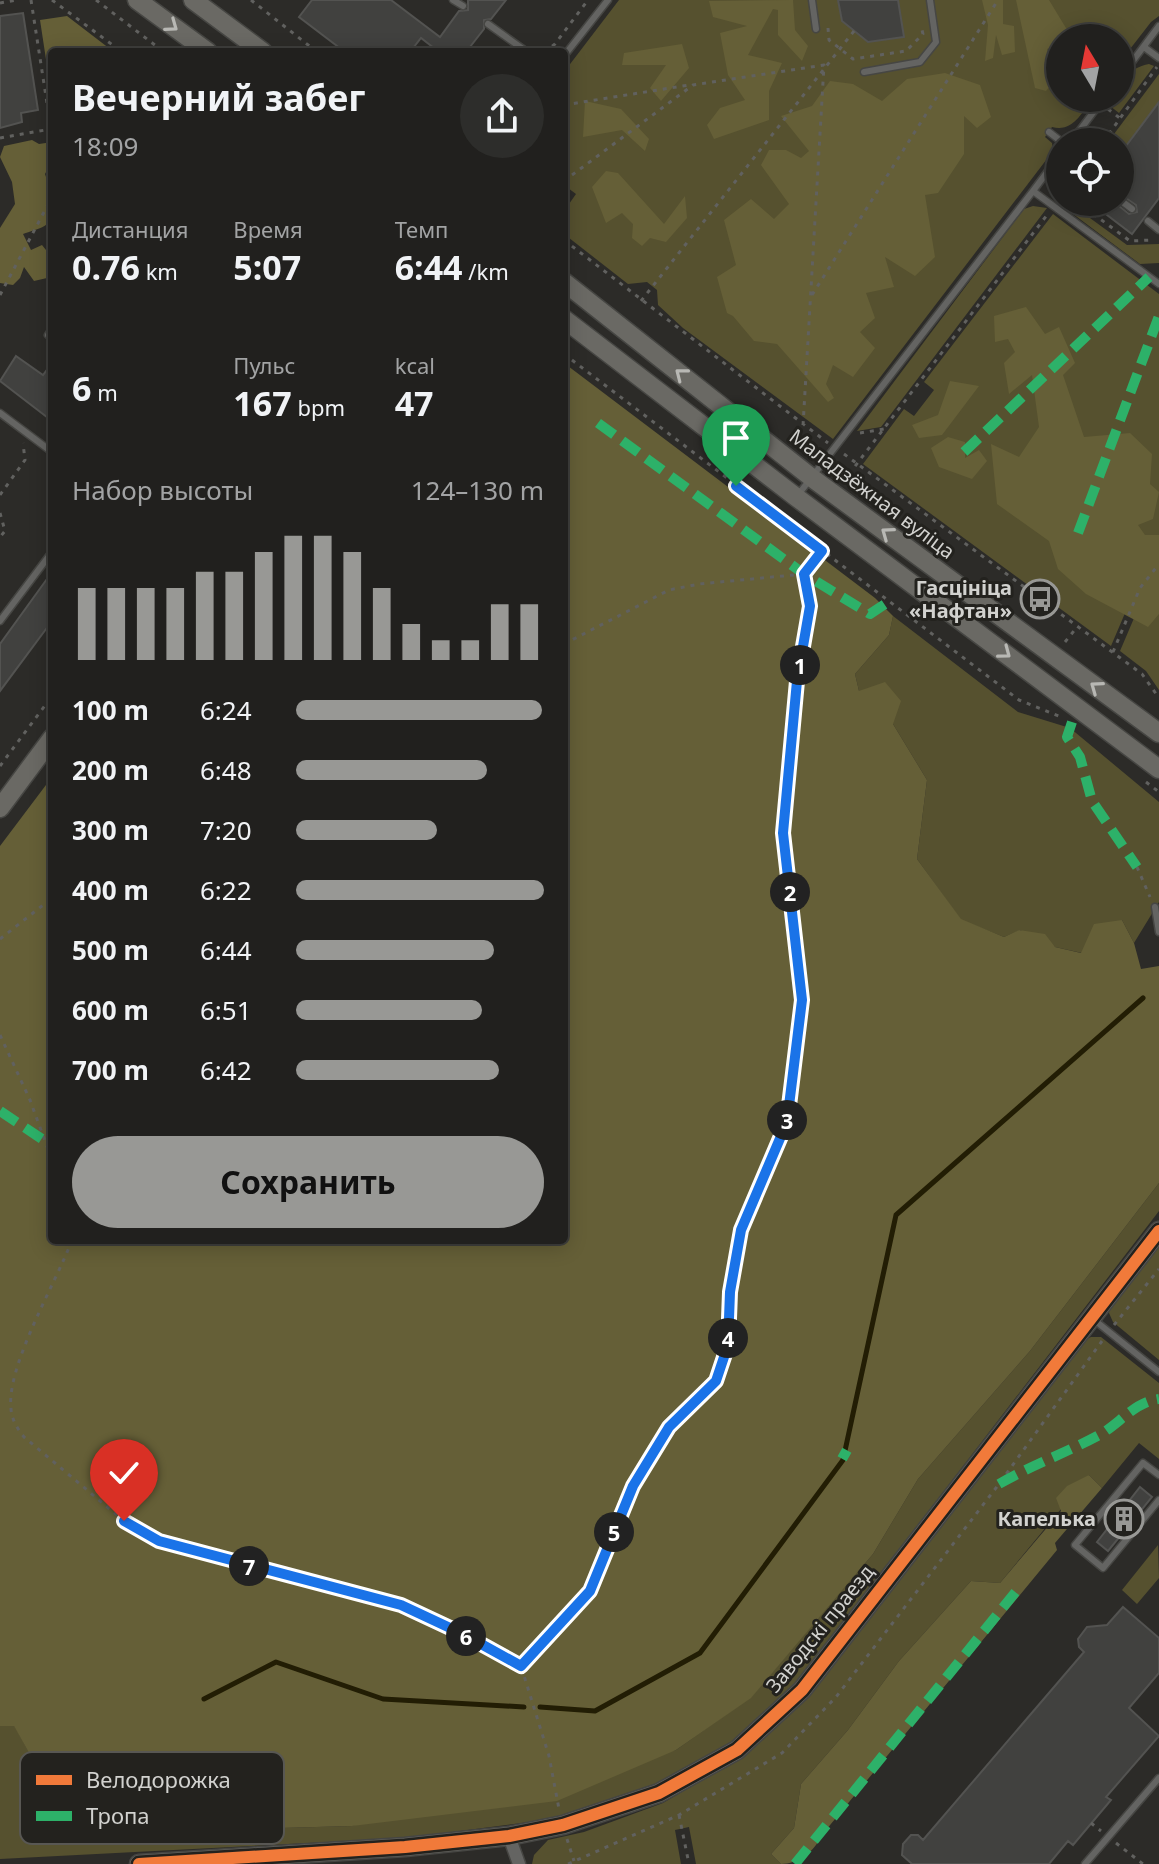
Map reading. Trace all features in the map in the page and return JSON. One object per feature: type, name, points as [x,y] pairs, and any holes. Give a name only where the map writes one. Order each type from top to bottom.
[{"type":"main road","points":[[137,0],[203,48]]},
{"type":"main road","points":[[193,0],[258,48]]},
{"type":"main road","name":"Маладзёжная вуліца","points":[[568,285],[833,494],[1159,733]]},
{"type":"main road","points":[[568,322],[1153,776]]},
{"type":"main road","points":[[0,808],[48,743]]},
{"type":"main road","name":"Заводскі праезд","points":[[139,1864],[405,1847],[509,1836],[563,1825],[659,1793],[737,1750],[802,1690],[1159,1231]]},
{"type":"street","points":[[509,1836],[519,1864]]},
{"type":"lane","points":[[453,0],[463,6]]},
{"type":"lane","points":[[568,51],[608,0]]},
{"type":"lane","points":[[812,0],[816,29]]},
{"type":"lane","points":[[864,72],[920,62],[936,42],[930,0]]},
{"type":"lane","points":[[488,24],[521,48]]},
{"type":"lane","points":[[1134,60],[1159,26]]},
{"type":"lane","points":[[1144,47],[1159,58]]},
{"type":"lane","points":[[1082,128],[1094,112]]},
{"type":"lane","points":[[796,497],[1046,174]]},
{"type":"lane","points":[[1033,191],[1046,201]]},
{"type":"lane","points":[[1065,216],[1159,284]]},
{"type":"lane","points":[[1148,221],[1159,230]]},
{"type":"lane","points":[[0,413],[48,449]]},
{"type":"lane","points":[[0,621],[48,557]]},
{"type":"lane","points":[[1155,907],[1159,932]]},
{"type":"lane","points":[[1090,1316],[1159,1372]]},
{"type":"lane","points":[[1159,1475],[1143,1463],[1075,1545],[1103,1568],[1159,1500]]},
{"type":"lane","points":[[1085,1864],[1159,1778]]},
{"type":"path","points":[[0,3],[16,0]]},
{"type":"path","points":[[31,0],[48,110]]},
{"type":"path","points":[[52,0],[116,48]]},
{"type":"path","points":[[96,0],[155,48]]},
{"type":"path","points":[[251,0],[312,48]]},
{"type":"path","points":[[550,48],[588,0]]},
{"type":"path","points":[[810,297],[998,0]]},
{"type":"path","points":[[828,26],[829,40],[853,59],[906,51],[923,34],[921,22]]},
{"type":"path","points":[[641,301],[824,65],[854,31]]},
{"type":"path","points":[[105,40],[140,34]]},
{"type":"path","points":[[803,426],[824,65]]},
{"type":"path","points":[[568,104],[824,65]]},
{"type":"path","points":[[1114,128],[1158,68]]},
{"type":"path","points":[[568,178],[693,85]]},
{"type":"path","points":[[1114,112],[1121,119]]},
{"type":"path","points":[[0,138],[48,130]]},
{"type":"path","points":[[0,295],[48,205]]},
{"type":"path","points":[[833,494],[1046,216]]},
{"type":"path","points":[[1096,216],[1130,241],[1159,240]]},
{"type":"path","points":[[568,243],[803,426],[1142,674],[1159,698]]},
{"type":"path","points":[[568,357],[1019,700],[1063,718]]},
{"type":"path","points":[[0,495],[25,460],[21,428]]},
{"type":"path","points":[[844,437],[884,429]]},
{"type":"path","points":[[0,513],[5,531],[0,537]]},
{"type":"path","points":[[568,642],[669,590],[699,584],[804,574],[822,551]]},
{"type":"path","points":[[1113,652],[1140,588],[1159,564]]},
{"type":"path","points":[[521,1666],[590,1591],[633,1486],[669,1427],[716,1381],[728,1345],[730,1292],[741,1230],[787,1122],[802,1000],[783,833],[797,681],[810,606],[804,574]]},
{"type":"path","points":[[1065,642],[1077,627]]},
{"type":"path","points":[[1019,700],[1025,693]]},
{"type":"path","points":[[0,766],[48,701]]},
{"type":"path","points":[[1153,776],[1159,792]]},
{"type":"path","points":[[1137,867],[1155,907]]},
{"type":"path","points":[[0,939],[48,901]]},
{"type":"path","points":[[0,1035],[30,1100],[48,1149]]},
{"type":"path","points":[[70,1244],[16,1370],[11,1406],[14,1423],[24,1437],[124,1521],[159,1541],[401,1605],[521,1666],[549,1756],[574,1861]]},
{"type":"path","points":[[679,1815],[689,1864]]},
{"type":"shaded area","points":[[619,0],[1159,0],[1159,16],[1134,44],[1134,24],[1046,24],[1046,112],[1083,112],[1066,127],[1046,128],[1046,160],[833,439],[683,328],[658,305],[657,290],[647,282],[628,284],[568,237],[568,205],[576,194],[568,188],[568,67]]},
{"type":"shaded area","points":[[793,0],[795,30],[808,46],[802,61],[778,35],[778,10],[773,9],[748,55],[782,63],[769,91],[769,120],[714,139],[707,125],[720,108],[745,100],[728,75],[720,33],[747,26],[713,17],[709,1]]},
{"type":"shaded area","points":[[982,0],[1003,0],[1003,24],[1014,26],[1015,52],[1002,55],[996,35],[993,58],[985,61],[988,25]]},
{"type":"shaded area","points":[[1016,0],[1049,0],[1064,24],[1046,24],[1046,91],[1035,88]]},
{"type":"shaded area","points":[[67,16],[109,48],[48,48],[48,73],[40,20]]},
{"type":"shaded area","points":[[682,44],[689,68],[661,101],[650,88],[666,65],[622,65],[624,53]]},
{"type":"shaded area","points":[[1149,64],[1154,66],[1134,93],[1134,70]]},
{"type":"shaded area","points":[[945,73],[980,85],[991,117],[977,128],[964,116],[964,154],[938,193],[925,195],[935,257],[915,276],[885,257],[894,287],[866,293],[875,318],[860,332],[875,348],[853,377],[833,365],[826,384],[834,398],[828,402],[777,344],[754,341],[727,313],[717,277],[736,265],[724,220],[751,199],[774,219],[789,204],[761,165],[769,150],[786,150],[801,158],[809,151],[781,116],[812,106],[830,81],[853,84],[882,101],[907,79]]},
{"type":"shaded area","points":[[1159,74],[1159,102],[1134,135],[1134,128],[1118,128],[1130,112],[1134,112],[1134,107]]},
{"type":"shaded area","points":[[585,101],[621,109],[649,139],[645,151],[622,130],[583,137]]},
{"type":"shaded area","points":[[32,140],[39,144],[48,143],[48,168],[45,174],[48,222],[23,234],[31,250],[42,245],[48,252],[48,277],[34,281],[24,267],[13,285],[0,283],[0,228],[15,204],[12,182],[0,157],[4,146]]},
{"type":"shaded area","points":[[606,171],[618,173],[664,224],[685,196],[687,218],[666,242],[650,238],[642,246],[632,238],[633,224],[622,213],[606,223],[592,187]]},
{"type":"shaded area","points":[[1033,206],[1046,208],[881,427],[857,431],[1024,209]]},
{"type":"shaded area","points":[[1051,216],[1056,216],[1159,294],[1159,557],[1137,585],[1111,646],[863,464],[904,409],[914,416],[934,390],[924,382]]},
{"type":"shaded area","points":[[1076,216],[1087,216],[1127,245],[1159,244],[1159,263],[1140,264]]},
{"type":"shaded area","points":[[1026,307],[1045,334],[1059,327],[1075,363],[1063,375],[1084,437],[1130,433],[1152,454],[1150,484],[1159,492],[1153,519],[1138,525],[1145,535],[1159,535],[1159,614],[1148,627],[1086,594],[1058,569],[1049,541],[997,504],[991,444],[1019,457],[1039,427],[1032,375],[1009,394],[1004,363],[1015,352],[1008,339],[995,342],[994,316]]},
{"type":"shaded area","points":[[568,366],[875,598],[893,616],[889,635],[855,674],[859,691],[885,682],[901,701],[893,724],[927,780],[917,859],[961,919],[1004,937],[1019,930],[1045,934],[1055,947],[1081,953],[1094,924],[1122,920],[1134,943],[1141,969],[1159,966],[1159,1183],[1030,1351],[918,1479],[873,1554],[751,1698],[676,1750],[557,1801],[352,1826],[284,1828],[284,1752],[28,1752],[14,1726],[0,1726],[0,846],[48,782],[48,1244],[568,1244]]},
{"type":"shaded area","points":[[950,381],[979,386],[942,435],[919,438],[912,425],[938,415]]},
{"type":"shaded area","points":[[948,437],[965,442],[965,458],[979,450],[987,461],[972,479],[939,467],[931,448]]},
{"type":"shaded area","points":[[1159,573],[1159,690],[1146,671],[1120,651],[1146,590]]},
{"type":"shaded area","points":[[893,616],[1018,712],[1070,728],[1159,802],[1159,902],[1134,943],[1122,920],[1082,953],[1055,947],[1020,930],[1004,937],[961,920],[917,859],[927,780],[893,724],[859,691],[855,674],[889,635]]},
{"type":"shaded area","points":[[1159,1183],[1159,1211],[795,1685],[731,1742],[658,1785],[561,1818],[406,1838],[0,1859],[0,1726],[14,1725],[29,1752],[20,1752],[20,1844],[284,1844],[284,1828],[351,1826],[676,1750],[751,1697],[873,1554],[918,1479],[1030,1351]]},
{"type":"shaded area","points":[[1159,1243],[1159,1360],[1113,1322],[1109,1313],[1110,1304]]},
{"type":"shaded area","points":[[1091,1337],[1101,1337],[1159,1383],[1159,1459],[1139,1443],[1102,1488],[1089,1475],[1000,1583],[971,1581],[899,1661],[848,1730],[801,1784],[794,1828],[771,1854],[781,1864],[696,1864],[689,1827],[675,1830],[681,1864],[532,1864],[534,1855],[548,1840],[584,1832],[663,1803],[743,1756],[1081,1342]]},
{"type":"shaded area","points":[[1089,1475],[1102,1488],[1055,1543],[1057,1550],[815,1847],[800,1859],[781,1864],[771,1854],[794,1828],[801,1784],[848,1730],[899,1661],[971,1581],[1000,1583],[1061,1511],[1056,1498],[1067,1486]]},
{"type":"shaded area","points":[[1158,1545],[1159,1578],[1137,1604],[1122,1590]]},
{"type":"building","points":[[312,0],[391,0],[440,37],[459,11],[468,10],[468,0],[506,0],[491,19],[484,20],[484,29],[469,48],[434,48],[421,38],[413,48],[340,48],[299,17]]},
{"type":"building","points":[[838,0],[898,0],[904,37],[868,42],[842,21]]},
{"type":"building","points":[[23,13],[38,110],[21,113],[22,122],[0,128],[0,16]]},
{"type":"building","points":[[1159,102],[1159,198],[1132,234],[1108,216],[1134,216],[1137,212],[1134,204],[1134,135]]},
{"type":"building","points":[[16,356],[43,375],[48,368],[48,418],[0,381]]},
{"type":"building","points":[[48,578],[48,626],[0,691],[0,644]]},
{"type":"building","name":"Капелька","points":[[1140,1487],[1152,1497],[1108,1551],[1097,1542]]},
{"type":"building","points":[[1123,1607],[1159,1638],[1159,1673],[1129,1708],[1159,1736],[1106,1797],[1111,1800],[1073,1845],[1068,1841],[1049,1864],[912,1864],[902,1855],[903,1844],[911,1835],[918,1835],[923,1840],[1084,1652],[1079,1647],[1078,1639],[1087,1627],[1107,1625]]},
{"type":"waterway","points":[[540,1707],[595,1711],[700,1653],[843,1460],[896,1215],[1143,998]]},
{"type":"waterway","points":[[204,1699],[276,1662],[383,1699],[524,1707]]},
{"type":"marked path","points":[[964,452],[1149,277]]},
{"type":"marked path","points":[[1078,533],[1159,316]]},
{"type":"marked path","points":[[598,423],[804,574],[870,614],[888,602]]},
{"type":"marked path","points":[[1072,722],[1067,737],[1080,757],[1092,801],[1137,867]]},
{"type":"marked path","points":[[0,1111],[42,1139]]},
{"type":"marked path","points":[[999,1484],[1101,1434],[1135,1408],[1159,1399]]},
{"type":"marked path","points":[[840,1452],[849,1457]]},
{"type":"marked path","points":[[795,1864],[1018,1589]]},
{"type":"cycle path","points":[[139,1864],[405,1847],[509,1836],[563,1825],[659,1793],[737,1750],[802,1690],[1159,1231]]},
{"type":"place","name":"Гасцініца «Нафтан»","points":[[1040,599]]},
{"type":"place","name":"Капелька","points":[[1124,1519]]},
{"type":"route","points":[[124,1521],[159,1541],[401,1605],[521,1666],[590,1591],[633,1486],[669,1427],[716,1381],[728,1345],[730,1292],[741,1230],[787,1122],[802,1000],[783,833],[797,681],[810,606],[804,574],[822,551],[736,486]]}]
